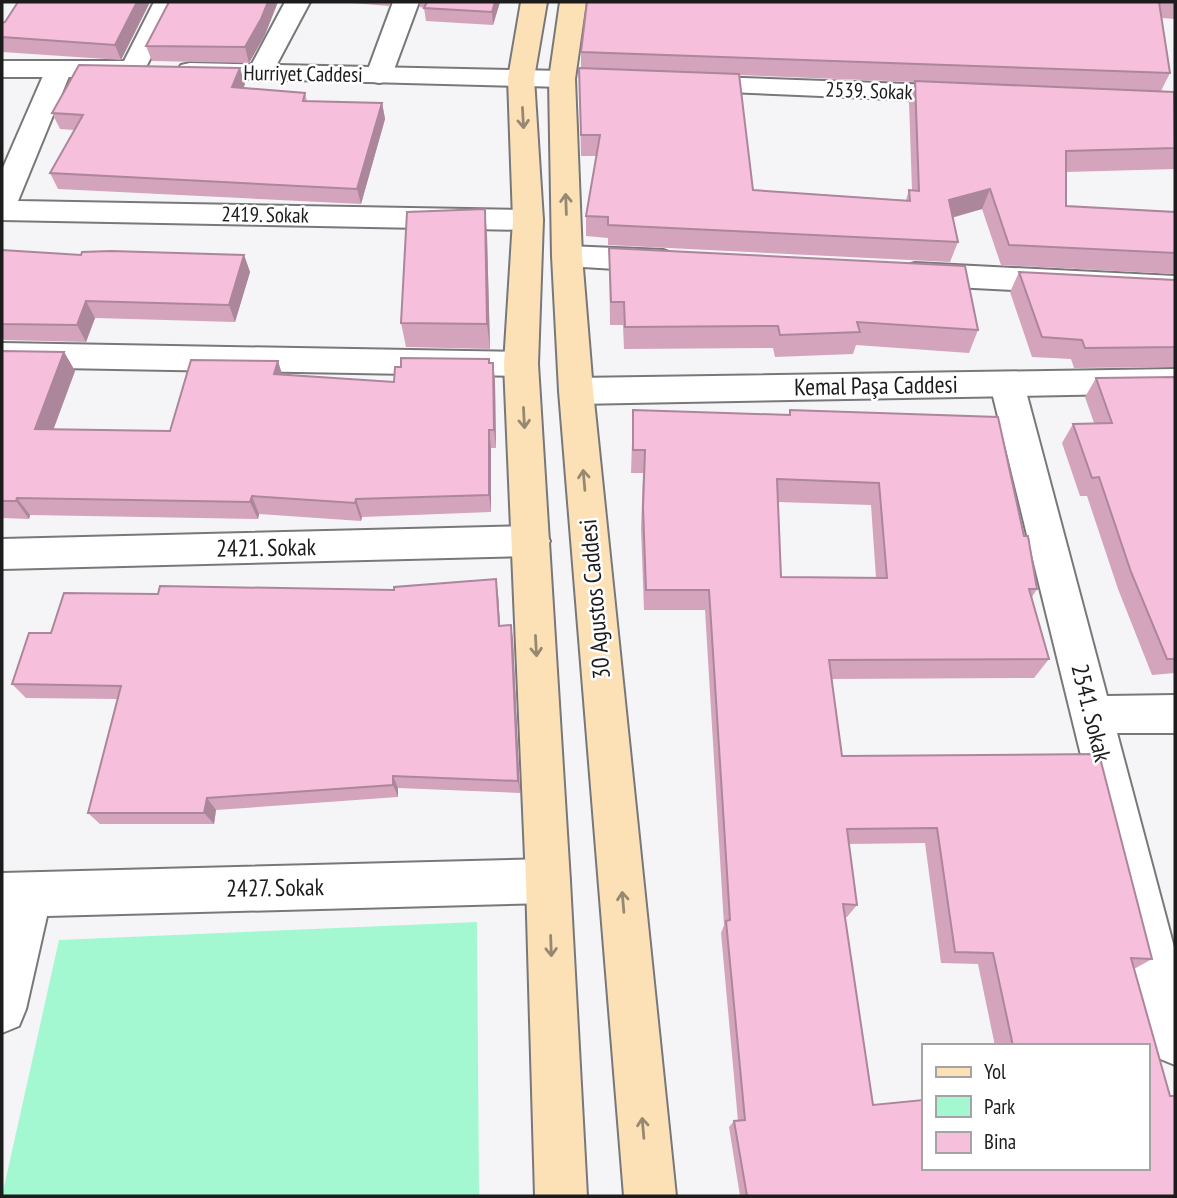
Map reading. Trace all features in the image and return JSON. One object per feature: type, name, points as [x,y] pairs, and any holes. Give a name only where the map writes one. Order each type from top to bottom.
[{"type":"main road","points":[[534,2],[521,78],[528,220],[522,365],[561,1196]]},
{"type":"main road","name":"30 Agustos Caddesi","points":[[573,2],[576,79],[567,256],[576,391],[649,1196]]},
{"type":"street","points":[[154,70],[166,2]]},
{"type":"street","points":[[260,73],[297,2]]},
{"type":"street","points":[[379,75],[406,2]]},
{"type":"street","name":"Hurriyet Caddesi","points":[[2,69],[576,79]]},
{"type":"street","points":[[2,204],[59,69]]},
{"type":"street","name":"2539. Sokak","points":[[660,83],[994,95]]},
{"type":"street","name":"2419. Sokak","points":[[2,210],[528,220]]},
{"type":"street","points":[[567,256],[691,262]]},
{"type":"street","points":[[885,272],[1175,287]]},
{"type":"street","points":[[2,355],[522,365]]},
{"type":"street","name":"Kemal Paşa Caddesi","points":[[576,391],[1175,381]]},
{"type":"street","name":"2541. Sokak","points":[[1007,384],[1175,1041]]},
{"type":"street","name":"2421. Sokak","points":[[2,554],[531,541]]},
{"type":"street","points":[[1092,715],[1175,714]]},
{"type":"street","name":"2427. Sokak","points":[[15,895],[548,881]]},
{"type":"street","points":[[2,1009],[15,895]]},
{"type":"green space","points":[[477,922],[479,1196],[2,1196],[59,940]]},
{"type":"building","points":[[18,2],[137,2],[115,45],[2,37],[2,23]]},
{"type":"building","points":[[169,2],[268,2],[245,47],[146,46]]},
{"type":"building","points":[[427,2],[495,2],[492,12],[424,8]]},
{"type":"building","points":[[587,2],[1159,2],[1170,73],[581,52]]},
{"type":"building","points":[[79,65],[240,68],[232,87],[305,93],[303,101],[382,103],[357,189],[50,173],[83,115],[52,113]]},
{"type":"building","points":[[579,68],[739,74],[753,190],[910,201],[909,190],[919,191],[915,81],[1174,92],[1175,148],[1066,151],[1066,206],[1175,212],[1175,253],[1009,245],[990,189],[949,200],[958,242],[608,225],[608,217],[586,216],[600,135],[581,135]]},
{"type":"building","points":[[485,209],[487,324],[401,323],[407,212]]},
{"type":"building","points":[[609,248],[965,266],[978,330],[857,322],[860,332],[780,335],[778,326],[625,327],[624,302],[611,302]]},
{"type":"building","points":[[2,250],[81,255],[82,252],[111,251],[244,255],[229,305],[86,301],[77,325],[2,324]]},
{"type":"building","points":[[1019,272],[1175,280],[1175,347],[1085,348],[1082,340],[1042,337]]},
{"type":"building","points":[[2,351],[64,352],[35,429],[170,431],[191,360],[278,361],[274,374],[394,382],[395,367],[401,367],[401,358],[489,359],[489,363],[493,363],[494,430],[489,430],[489,495],[356,499],[355,503],[252,496],[250,502],[17,498],[16,501],[2,501]]},
{"type":"building","points":[[1175,377],[1175,659],[1167,659],[1131,572],[1099,477],[1092,478],[1073,424],[1112,423],[1096,378]]},
{"type":"building","points":[[633,410],[790,415],[790,410],[998,417],[1024,536],[1028,536],[1037,589],[1029,589],[1049,659],[829,660],[842,756],[1099,754],[1152,959],[1131,958],[1170,1096],[1175,1096],[1175,1196],[747,1196],[734,1121],[745,1120],[726,921],[730,920],[709,590],[646,590],[643,508],[645,450],[633,450]],"holes":[[[777,479],[879,483],[887,578],[781,577]],[[937,828],[955,952],[993,953],[1013,1044],[1149,1044],[1149,1170],[922,1170],[922,1100],[873,1105],[843,904],[857,905],[847,829]]]},
{"type":"building","points":[[496,579],[499,626],[511,625],[518,781],[393,776],[393,785],[207,798],[204,813],[88,813],[121,686],[12,684],[29,633],[51,633],[64,593],[158,594],[160,586],[394,590],[394,587]]}]
